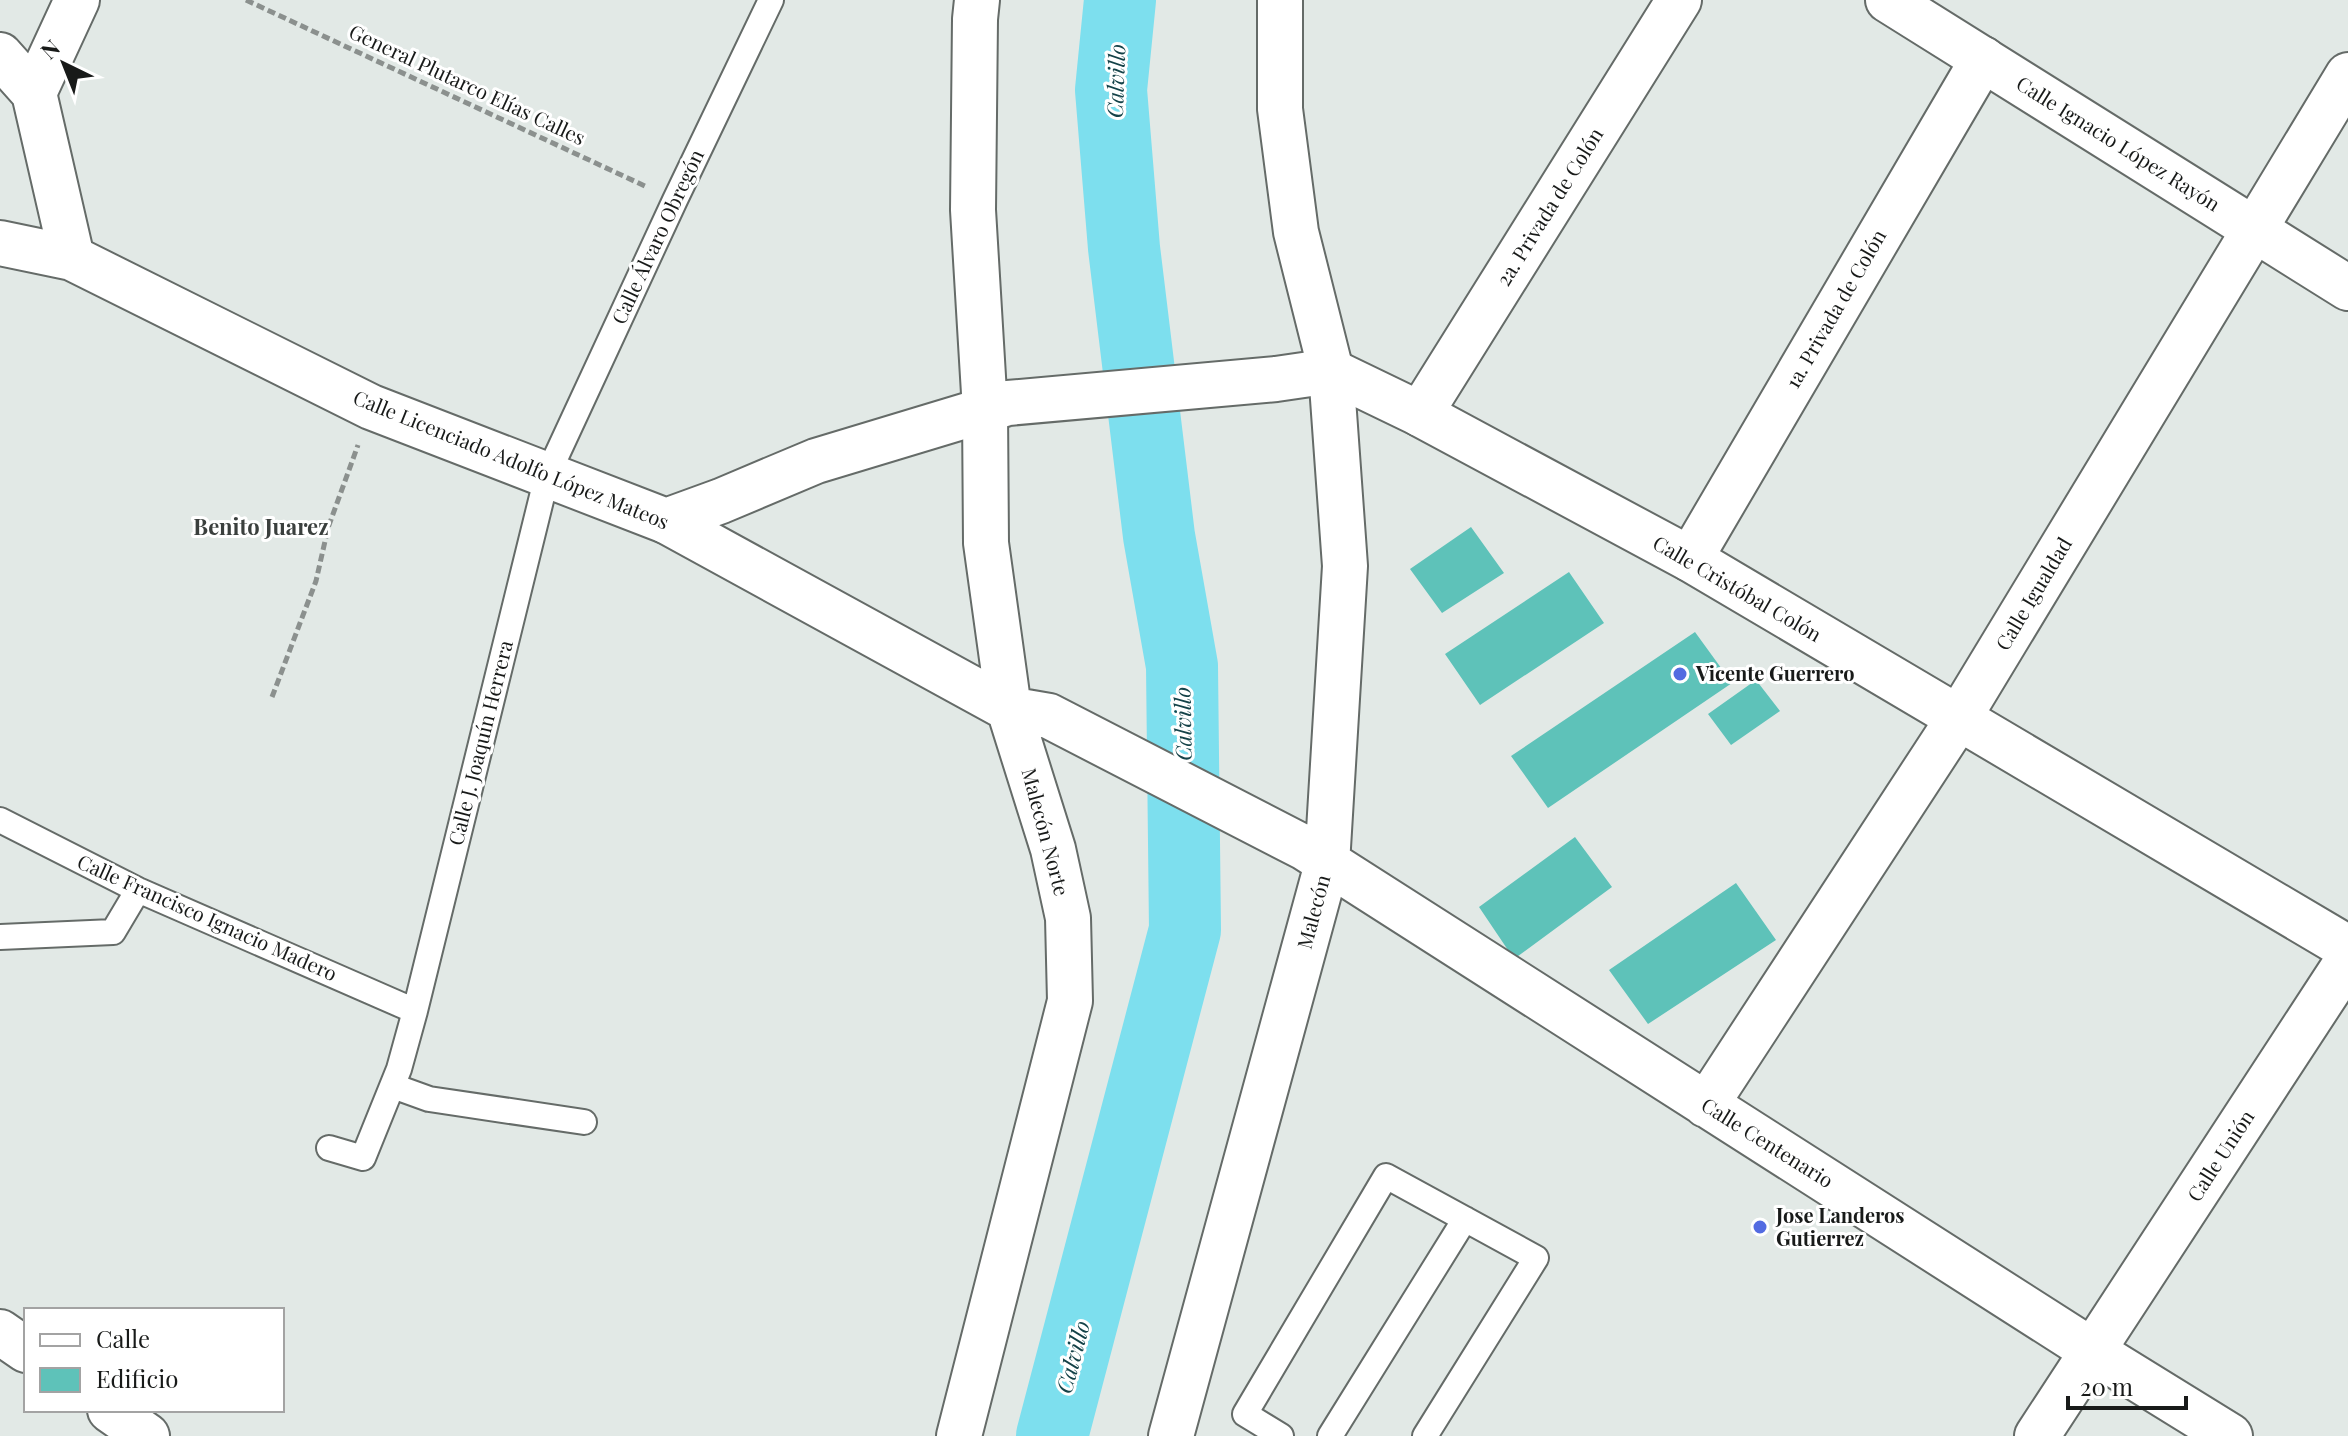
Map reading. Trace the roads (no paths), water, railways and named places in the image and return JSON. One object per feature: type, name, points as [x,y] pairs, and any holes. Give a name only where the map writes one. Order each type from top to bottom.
[{"type":"street","points":[[34,93],[77,0]]},
{"type":"street","name":"Malecón Norte","points":[[959,1436],[1070,1001],[1068,918],[1029,712],[986,543],[996,407],[973,210],[977,0]]},
{"type":"street","name":"Malecón","points":[[1171,1436],[1316,856],[1345,566],[1331,371],[1296,232],[1280,109],[1280,0]]},
{"type":"street","name":"2a. Privada de Colón","points":[[1420,414],[1679,0]]},
{"type":"street","name":"Calle Ignacio López Rayón","points":[[1888,0],[2348,288]]},
{"type":"street","points":[[0,55],[34,93],[72,258]]},
{"type":"street","name":"1a. Privada de Colón","points":[[1690,559],[1983,59]]},
{"type":"street","name":"Calle Igualdad","points":[[1706,1105],[1958,719],[2348,75]]},
{"type":"street","name":"Calle Licenciado Adolfo López Mateos","points":[[0,243],[72,258],[371,407],[666,521],[1029,712],[1316,856]]},
{"type":"street","points":[[666,521],[816,461],[996,407],[1331,371]]},
{"type":"street","name":"Calle Cristóbal Colón","points":[[1331,371],[1420,414],[1690,559],[2348,948]]},
{"type":"street","name":"Calle Centenario","points":[[1316,856],[2230,1436]]},
{"type":"street","name":"Calle Unión","points":[[2037,1436],[2348,960]]},
{"type":"street","points":[[0,1332],[24,1349]]},
{"type":"street","points":[[113,1412],[147,1436]]},
{"type":"lane","name":"Calle Álvaro Obregón","points":[[547,476],[771,0]]},
{"type":"lane","name":"Calle J. Joaquín Herrera","points":[[329,1148],[363,1158],[393,1086],[415,1011],[547,476]]},
{"type":"lane","name":"Calle Francisco Ignacio Madero","points":[[0,820],[138,890],[415,1011]]},
{"type":"lane","points":[[0,937],[113,932],[138,890]]},
{"type":"lane","points":[[393,1086],[429,1099],[584,1122]]},
{"type":"lane","points":[[1281,1436],[1245,1414],[1386,1176],[1536,1258],[1425,1436]]},
{"type":"lane","points":[[1330,1436],[1465,1219]]},
{"type":"waterway","name":"Calvillo","points":[[1052,1436],[1185,930],[1182,666],[1159,536],[1124,248],[1111,90],[1120,0]]},
{"type":"place","name":"Vicente Guerrero","points":[[1680,674]]},
{"type":"place","name":"Jose Landeros Gutierrez","points":[[1760,1227]]},
{"type":"district","name":"Benito Juarez","points":[[261,527]]}]
